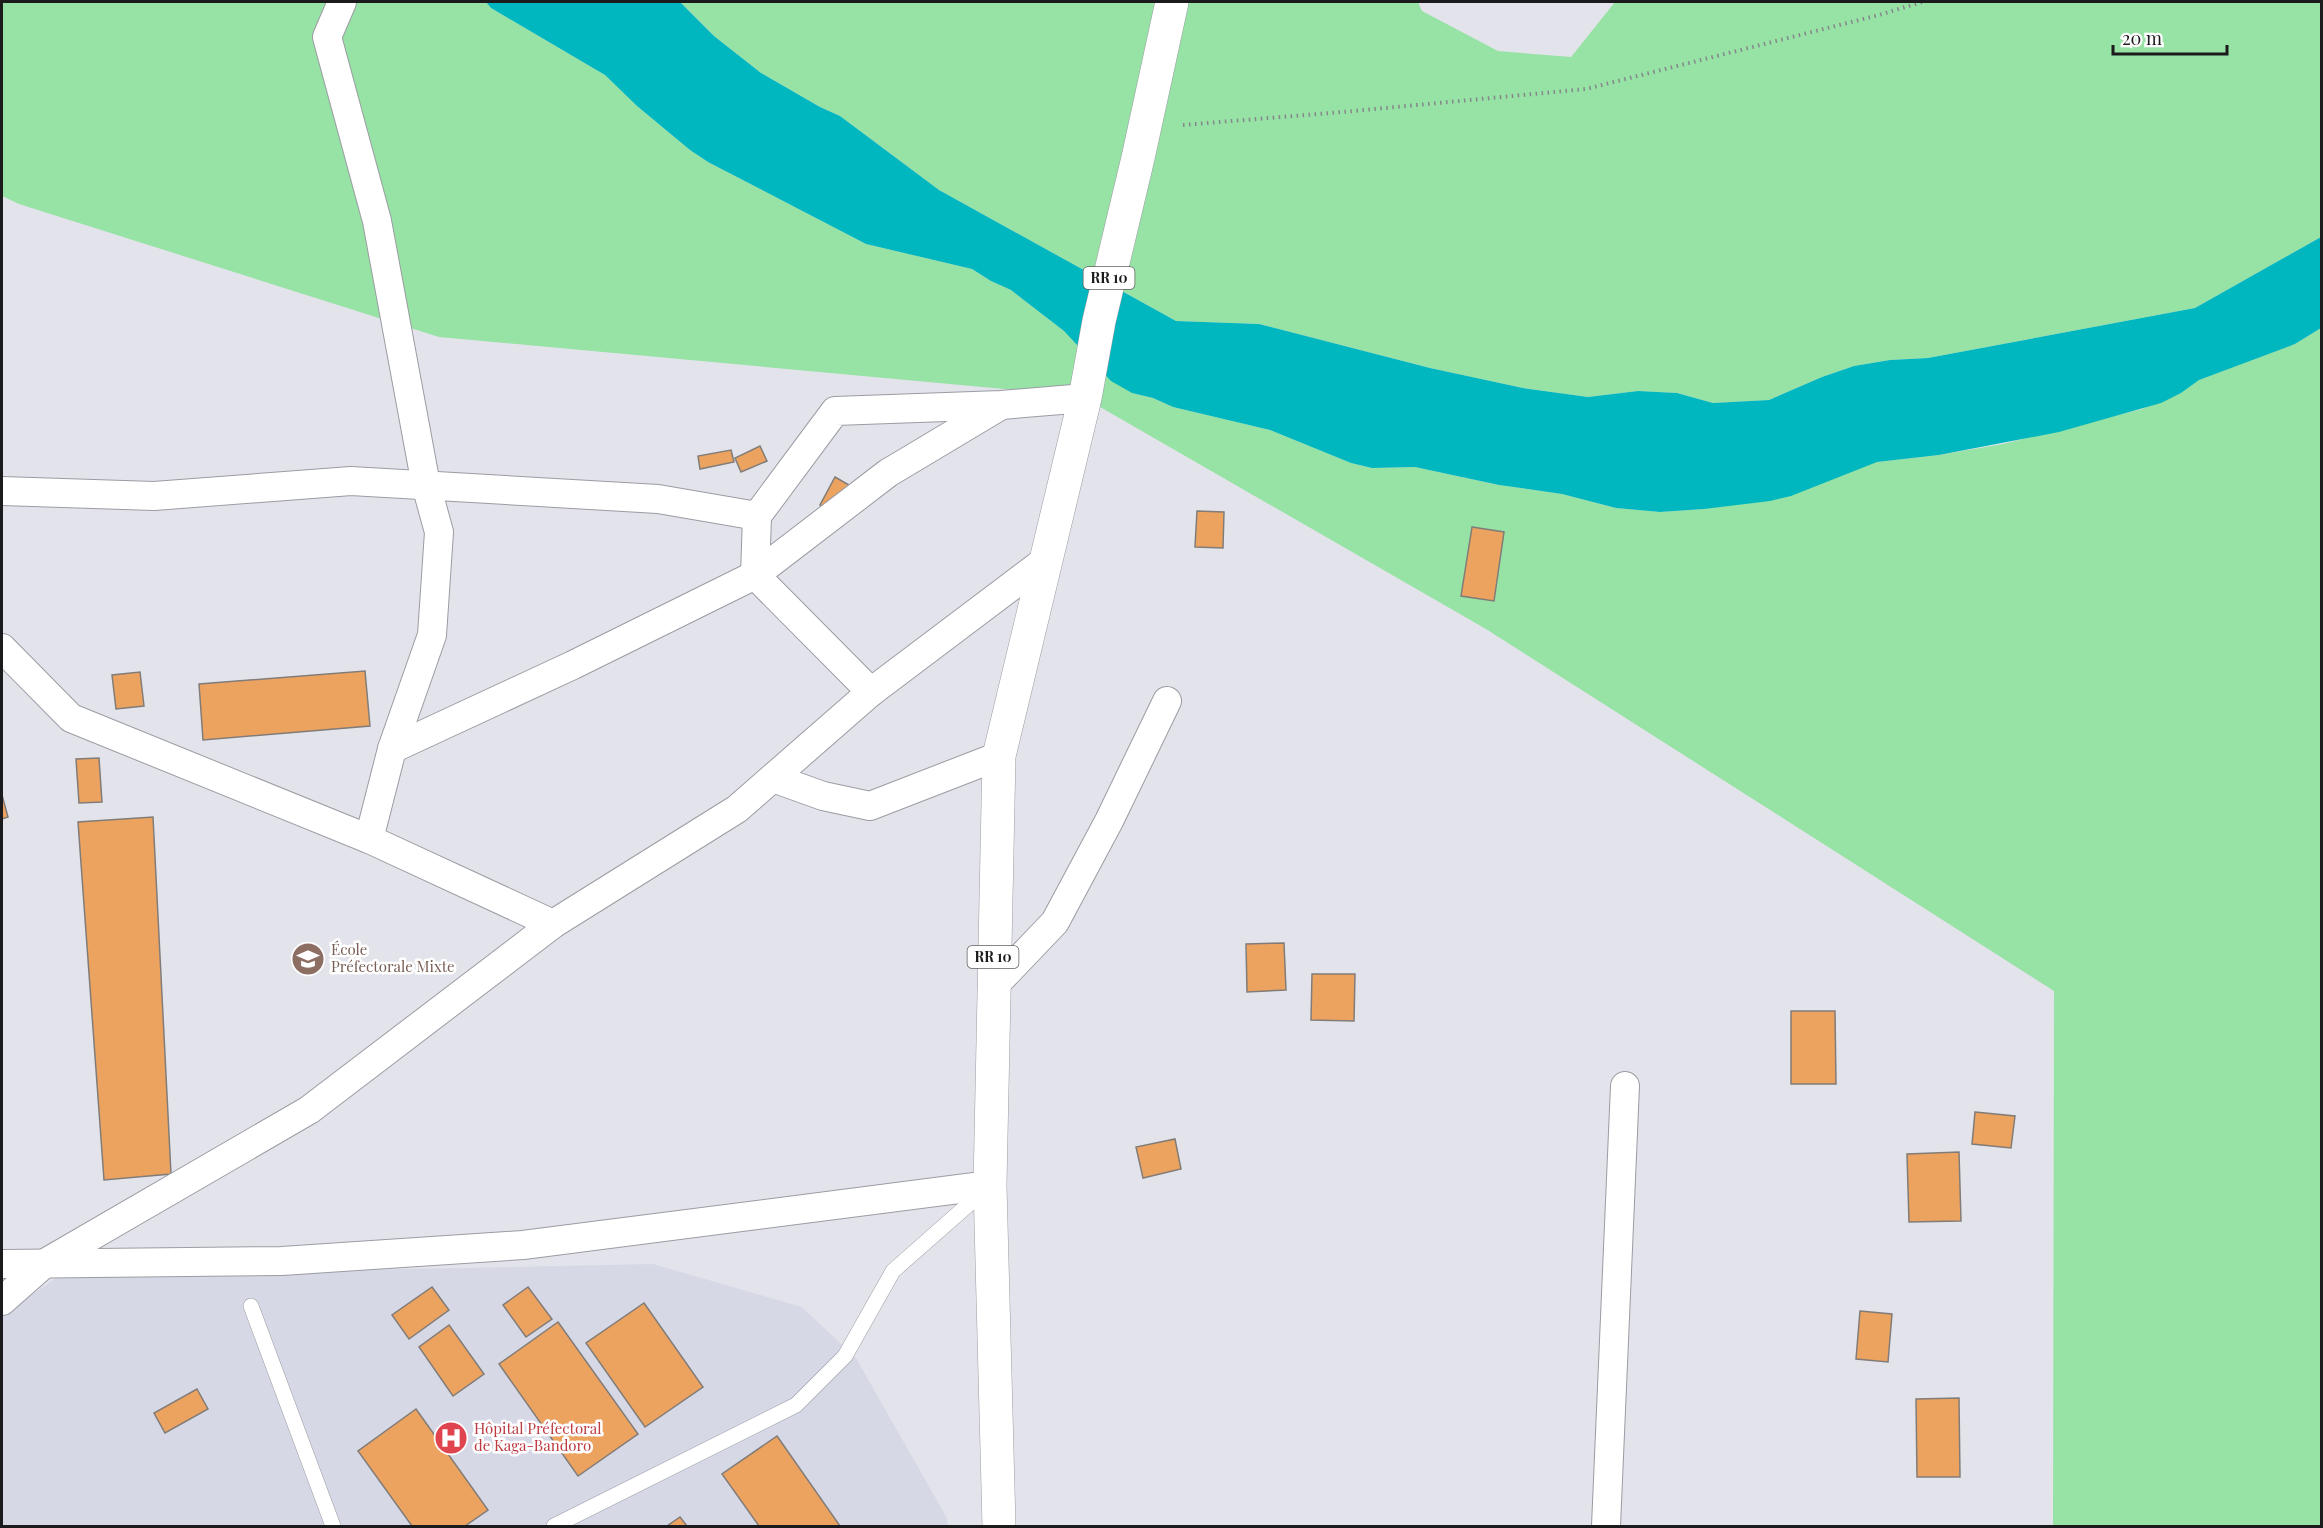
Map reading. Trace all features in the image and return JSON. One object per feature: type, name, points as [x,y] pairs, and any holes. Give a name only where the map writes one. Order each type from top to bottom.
[{"type":"main road","name":"RR 10","points":[[999,1527],[990,1185],[992,988],[999,756],[1085,398],[1099,321],[1172,2]]},
{"type":"street","points":[[342,2],[327,37],[377,221],[426,485],[439,532],[432,635],[392,749],[369,839]]},
{"type":"street","points":[[871,692],[755,575],[757,516],[835,411],[1001,405],[1085,398]]},
{"type":"street","points":[[392,749],[573,665],[755,575],[888,473],[1001,405]]},
{"type":"street","points":[[2,491],[154,496],[351,481],[658,499],[757,516]]},
{"type":"street","points":[[2,1301],[45,1263],[309,1110],[553,924],[737,809],[871,692],[1046,560]]},
{"type":"street","points":[[2,648],[71,717],[369,839],[553,924]]},
{"type":"street","points":[[992,988],[1055,922],[1109,821],[1167,701]]},
{"type":"street","points":[[772,777],[823,796],[870,806],[999,756]]},
{"type":"street","points":[[1606,1527],[1625,1086]]},
{"type":"street","points":[[2,1264],[282,1261],[523,1245],[990,1185]]},
{"type":"lane","points":[[554,1527],[796,1405],[845,1356],[894,1271],[990,1185]]},
{"type":"lane","points":[[251,1306],[333,1527]]},
{"type":"path","points":[[1141,143],[1343,112],[1586,89],[1879,15],[1922,2]]},
{"type":"shaded area","name":"Hôpital Préfectoral de Kaga-Bandoro","points":[[653,1264],[802,1307],[856,1358],[947,1518],[948,1526],[2,1526],[2,1315],[59,1276]]},
{"type":"green space","points":[[2,2],[486,2],[491,8],[605,75],[637,106],[708,162],[866,244],[972,269],[1011,290],[1064,331],[1132,393],[1153,398],[1173,407],[1270,430],[1351,463],[1372,468],[1415,467],[1499,485],[1562,494],[1616,508],[1660,512],[1704,509],[1877,462],[1939,455],[2003,444],[2142,409],[2181,393],[2198,380],[2295,344],[2321,328],[2321,1526],[2053,1526],[2054,991],[1486,629],[1081,396],[439,337],[19,204],[2,196]]},
{"type":"green space","points":[[680,2],[1418,2],[1422,11],[1498,51],[1571,57],[1615,2],[2321,2],[2321,237],[2195,308],[1928,358],[1890,360],[1854,366],[1769,400],[1713,403],[1677,393],[1638,391],[1588,397],[1523,388],[1430,368],[1259,324],[1176,321],[939,190],[840,116],[761,73],[714,36]]},
{"type":"water","points":[[486,2],[680,2],[714,36],[761,73],[840,116],[939,190],[1176,321],[1259,324],[1430,368],[1523,388],[1588,397],[1638,391],[1677,393],[1713,403],[1769,400],[1854,366],[1890,360],[1928,358],[2195,308],[2321,237],[2321,328],[2295,344],[2199,380],[2181,393],[2161,403],[2059,432],[1939,455],[1877,462],[1791,496],[1770,501],[1660,512],[1616,508],[1562,494],[1499,485],[1415,467],[1372,468],[1351,463],[1270,430],[1173,407],[1153,398],[1132,393],[1111,381],[1064,331],[1011,290],[972,269],[866,244],[708,162],[637,106],[605,75],[491,8]]},
{"type":"building","points":[[760,446],[767,461],[741,472],[735,458]]},
{"type":"building","points":[[731,450],[734,462],[700,469],[698,456]]},
{"type":"building","points":[[835,477],[849,485],[834,513],[820,505]]},
{"type":"building","points":[[1197,511],[1224,512],[1223,548],[1195,547]]},
{"type":"building","points":[[1472,527],[1504,532],[1494,601],[1461,596]]},
{"type":"building","points":[[365,671],[370,726],[203,740],[199,684]]},
{"type":"building","points":[[140,672],[144,706],[116,709],[112,675]]},
{"type":"building","points":[[99,758],[102,802],[79,803],[76,759]]},
{"type":"building","points":[[2,795],[8,817],[2,819]]},
{"type":"building","points":[[153,817],[171,1174],[104,1180],[78,822]]},
{"type":"building","points":[[1284,943],[1286,990],[1247,992],[1246,944]]},
{"type":"building","points":[[1312,974],[1355,974],[1354,1021],[1311,1020]]},
{"type":"building","points":[[1791,1011],[1835,1011],[1836,1084],[1791,1084]]},
{"type":"building","points":[[1975,1112],[2015,1116],[2011,1148],[1972,1144]]},
{"type":"building","points":[[1175,1139],[1181,1169],[1143,1178],[1136,1147]]},
{"type":"building","points":[[1959,1152],[1961,1221],[1909,1222],[1907,1154]]},
{"type":"building","points":[[432,1287],[449,1310],[409,1339],[392,1315]]},
{"type":"building","points":[[528,1287],[552,1319],[526,1337],[503,1305]]},
{"type":"building","points":[[644,1303],[703,1387],[645,1427],[586,1343]]},
{"type":"building","points":[[1860,1311],[1892,1314],[1888,1362],[1856,1359]]},
{"type":"building","points":[[558,1322],[638,1434],[578,1476],[499,1364]]},
{"type":"building","points":[[449,1325],[484,1374],[453,1396],[419,1347]]},
{"type":"building","points":[[197,1389],[208,1409],[165,1433],[154,1413]]},
{"type":"building","points":[[1959,1398],[1960,1477],[1917,1477],[1916,1399]]},
{"type":"building","points":[[416,1409],[488,1510],[465,1526],[412,1526],[358,1451]]},
{"type":"building","points":[[777,1436],[840,1526],[759,1526],[722,1474]]},
{"type":"building","points":[[680,1517],[687,1526],[667,1526]]},
{"type":"place","name":"École Préfectorale Mixte","points":[[308,959]]},
{"type":"place","name":"Hôpital Préfectoral de Kaga-Bandoro","points":[[451,1438]]}]
